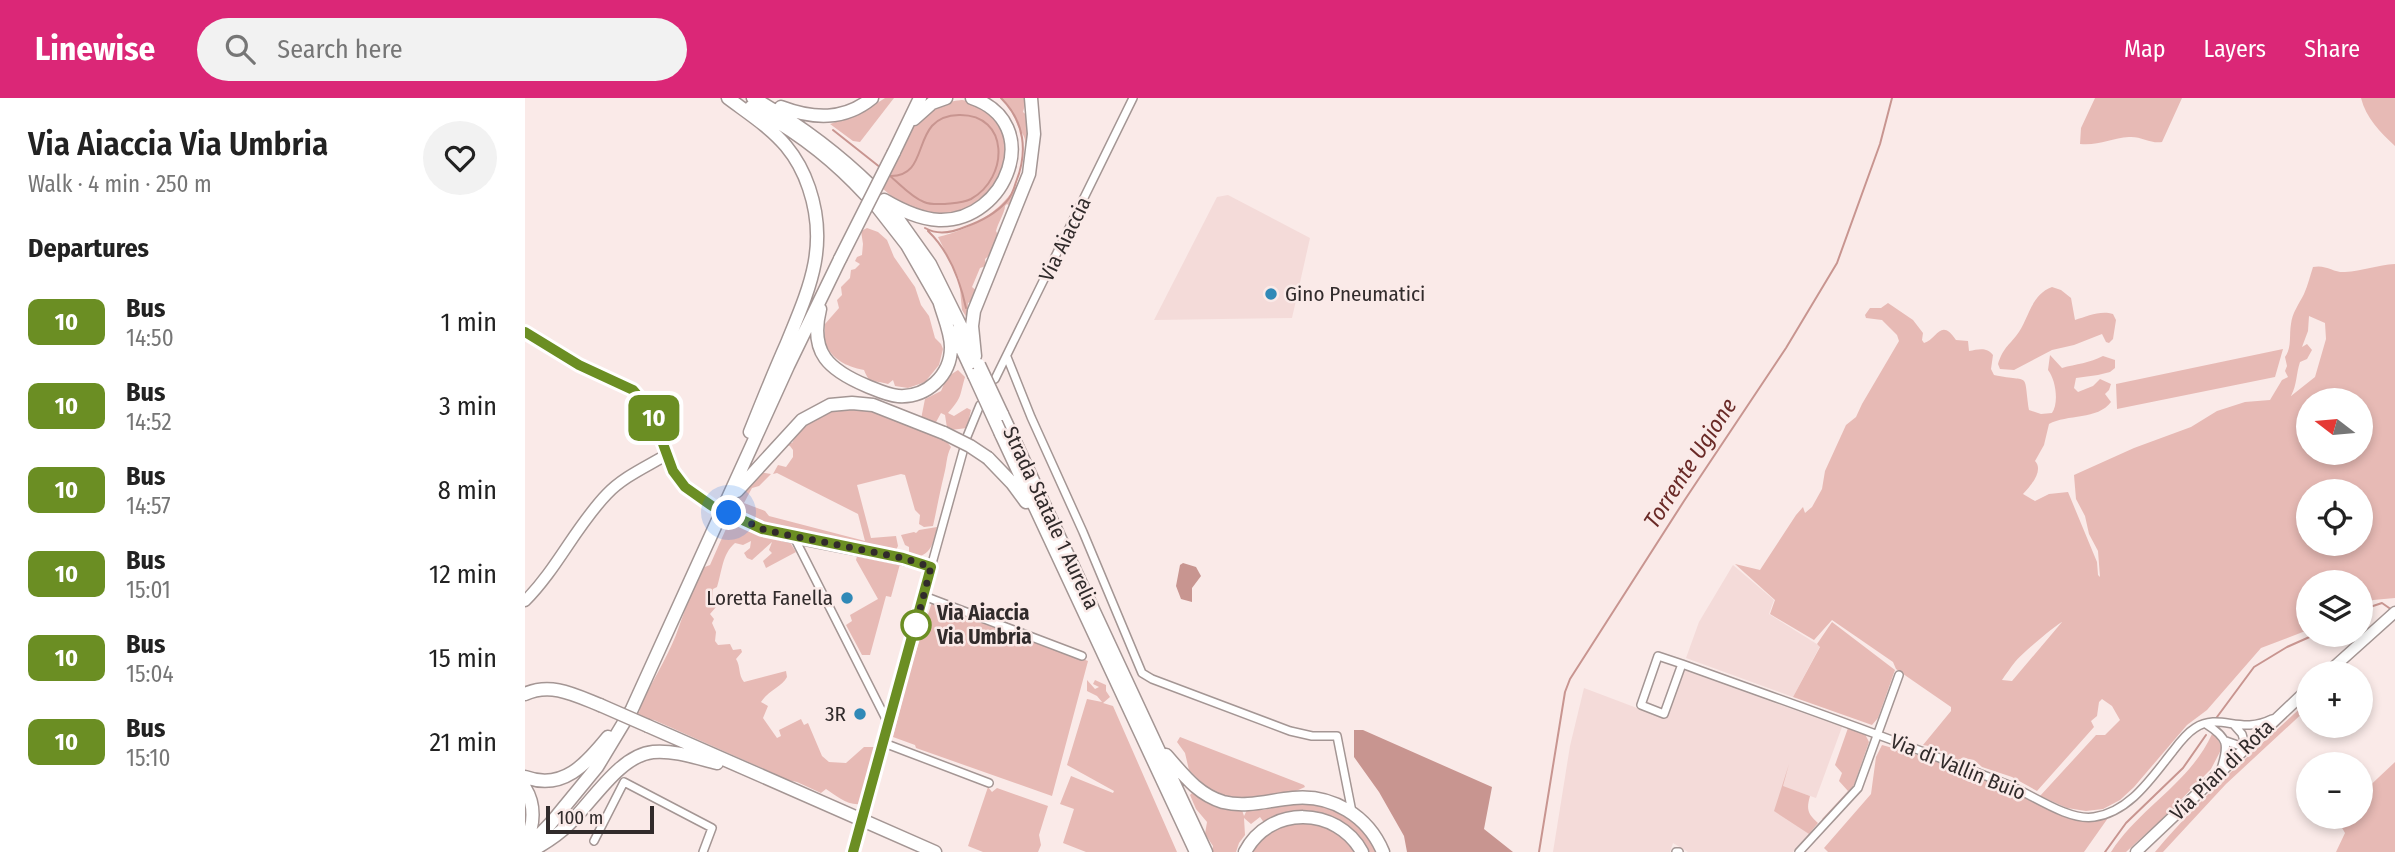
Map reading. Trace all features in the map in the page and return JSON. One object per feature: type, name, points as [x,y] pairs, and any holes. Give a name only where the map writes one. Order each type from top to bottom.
[{"type":"highway","name":"Strada Statale 1 Aurelia","points":[[730,98],[796,134],[875,196],[907,245],[1002,414],[1206,852]]},
{"type":"highway","points":[[689,588],[715,515],[808,291],[818,246],[811,196],[790,151],[773,132],[730,98]]},
{"type":"highway","name":"Strada Statale 1 Aurelia","points":[[754,98],[807,131],[847,162],[904,225],[930,264],[976,365],[1001,434],[1196,852]]},
{"type":"highway","points":[[754,98],[800,114],[825,117],[851,111],[872,98]]},
{"type":"highway","points":[[527,851],[597,767],[620,730],[689,588],[787,366],[920,98]]},
{"type":"highway","points":[[905,130],[925,108],[946,98]]},
{"type":"highway","points":[[875,196],[917,216],[940,220],[969,214],[983,206],[994,195],[1010,167],[1011,140],[1005,124],[993,109],[972,98]]},
{"type":"highway","points":[[976,365],[972,333],[974,310],[1029,174],[1034,134],[1031,98]]},
{"type":"highway","points":[[825,289],[816,337],[827,362],[844,376],[897,396],[922,392],[941,377],[948,364],[951,344],[939,300]]},
{"type":"highway","points":[[721,511],[808,415],[824,407],[852,402],[873,405],[944,433],[988,458],[1019,491],[1048,534]]},
{"type":"highway","points":[[525,777],[542,782],[554,781],[581,768],[609,735],[647,678]]},
{"type":"highway","points":[[525,694],[551,688],[600,705],[935,852]]},
{"type":"highway","points":[[1156,743],[1195,787],[1218,800],[1241,804],[1295,797],[1332,803],[1352,812],[1369,828],[1383,852]]},
{"type":"highway","points":[[527,851],[558,834],[619,769],[642,754],[659,752],[682,755],[755,774]]},
{"type":"highway","points":[[525,788],[532,810],[531,829],[525,842]]},
{"type":"highway","points":[[1245,852],[1251,841],[1265,828],[1301,817],[1319,818],[1338,826],[1354,840],[1362,852]]},
{"type":"street","name":"Via Aiaccia","points":[[995,380],[1133,98]]},
{"type":"street","points":[[525,332],[579,365],[633,390],[651,411],[673,471],[685,487],[721,511],[762,529],[903,558],[931,567]]},
{"type":"street","points":[[1007,357],[1142,673],[1164,684],[1290,731],[1312,736],[1337,736],[1352,812]]},
{"type":"street","points":[[966,439],[980,405]]},
{"type":"street","points":[[865,810],[964,448]]},
{"type":"street","points":[[525,601],[541,584],[606,495],[623,481],[666,455]]},
{"type":"street","points":[[794,537],[889,726]]},
{"type":"street","points":[[924,596],[1082,656]]},
{"type":"street","points":[[2340,661],[2392,614]]},
{"type":"street","points":[[1658,656],[1682,664],[1664,714],[1641,705],[1658,656]]},
{"type":"street","name":"Via di Vallin Buio","points":[[1682,664],[2012,787],[2074,816],[2093,818],[2120,808],[2147,783],[2191,731],[2206,724]]},
{"type":"street","points":[[1799,852],[1858,788],[1899,676]]},
{"type":"street","name":"Via Pian di Rota","points":[[2136,852],[2296,700]]},
{"type":"street","points":[[2206,724],[2216,721],[2255,726],[2279,716]]},
{"type":"street","points":[[2206,724],[2226,741],[2245,748],[2243,736],[2234,725]]},
{"type":"street","points":[[2221,770],[2226,741]]},
{"type":"street","points":[[884,743],[989,783]]},
{"type":"street","points":[[594,841],[624,782],[712,828],[703,852]]},
{"type":"street","points":[[853,852],[861,826]]},
{"type":"shaded area","points":[[885,98],[894,98],[860,142],[853,141],[830,124],[862,113]]},
{"type":"shaded area","points":[[1001,98],[1027,98],[1023,112],[1031,119],[1031,124],[1027,138],[1026,164],[1010,206],[1005,206],[991,254],[985,259],[986,266],[980,268],[972,287],[977,291],[974,300],[968,303],[967,318],[962,310],[959,279],[938,237],[972,225],[987,216],[1001,205],[1021,176],[1025,159],[1024,138],[1009,107]]},
{"type":"shaded area","points":[[2095,98],[2182,98],[2162,142],[2129,137],[2080,144],[2081,128]]},
{"type":"shaded area","points":[[2361,98],[2395,98],[2395,146],[2370,118]]},
{"type":"shaded area","points":[[962,100],[973,102],[993,115],[1006,138],[1006,163],[989,195],[960,213],[928,215],[897,201],[882,188],[915,123],[936,107]]},
{"type":"shaded area","points":[[1228,195],[1310,238],[1292,318],[1154,320],[1217,197]]},
{"type":"shaded area","points":[[867,228],[878,232],[887,240],[894,257],[915,287],[921,305],[929,316],[935,338],[943,349],[939,365],[925,382],[908,388],[895,386],[893,380],[888,384],[871,381],[864,370],[836,358],[824,342],[825,324],[839,308],[837,300],[842,295],[841,287],[850,278],[851,270],[860,264],[855,261],[862,255],[861,231]]},
{"type":"shaded area","points":[[2395,264],[2395,598],[2373,600],[2373,570],[2296,570],[2296,635],[2261,648],[2207,710],[2187,725],[2134,787],[2120,800],[2103,809],[2086,811],[2067,808],[2040,796],[2096,735],[2105,735],[2120,720],[2112,706],[2102,699],[2097,716],[2091,721],[2094,727],[2037,791],[2012,777],[1982,767],[1974,760],[1956,760],[1934,747],[1923,745],[1951,711],[1951,707],[1832,620],[1814,640],[1770,614],[1775,600],[1735,564],[1760,570],[1796,515],[1803,507],[1805,513],[1812,507],[1822,489],[1825,471],[1846,425],[1856,417],[1899,341],[1897,335],[1882,320],[1866,318],[1870,308],[1881,308],[1888,303],[1913,320],[1923,333],[1924,343],[1939,331],[1947,330],[1956,340],[1968,341],[1969,351],[1988,351],[1993,355],[1991,369],[1994,375],[2023,380],[2029,410],[2041,414],[2052,413],[2056,398],[2055,385],[2048,370],[2050,355],[2062,368],[2103,356],[2115,360],[2115,368],[2110,372],[2076,378],[2074,388],[2078,392],[2093,386],[2100,379],[2111,384],[2105,394],[2111,402],[2098,412],[2049,424],[2044,445],[2035,461],[2037,473],[2023,494],[2035,501],[2049,494],[2068,492],[2097,562],[2100,577],[2098,551],[2076,499],[2074,475],[2134,448],[2191,427],[2217,411],[2245,402],[2270,400],[2282,380],[2288,377],[2285,357],[2292,320],[2313,267],[2345,272]],"holes":[[[2062,622],[2012,681],[2002,680],[2018,658]]]},
{"type":"shaded area","points":[[2052,287],[2071,298],[2075,320],[2099,313],[2113,314],[2116,320],[2113,339],[2109,343],[2106,342],[2102,334],[2052,350],[2014,370],[2000,369],[1998,364],[2005,348],[2020,330],[2034,302]]},
{"type":"shaded area","points":[[2283,349],[2275,377],[2117,409],[2116,384]]},
{"type":"shaded area","points":[[958,370],[965,377],[956,404],[948,413],[954,416],[967,408],[971,410],[967,428],[947,428],[945,415],[941,413],[935,424],[921,419],[925,399],[941,391],[947,377]]},
{"type":"shaded area","points":[[837,407],[877,411],[947,442],[951,447],[933,526],[924,527],[919,524],[920,515],[915,510],[905,475],[857,485],[871,538],[896,536],[898,546],[895,552],[866,543],[765,524],[732,508],[758,472],[771,474],[759,486],[752,488],[744,503],[765,511],[769,516],[865,541],[858,514],[777,473],[773,474],[778,465],[786,467],[793,457],[793,450],[784,444],[792,443],[802,425]]},
{"type":"shaded area","points":[[729,522],[744,528],[749,527],[764,536],[770,534],[788,539],[796,552],[766,568],[763,561],[772,553],[769,550],[772,542],[752,560],[744,553],[750,548],[751,541],[743,545],[735,543],[731,547],[717,587],[713,589],[712,603],[716,607],[710,614],[714,619],[712,623],[716,632],[715,641],[718,645],[730,644],[733,650],[741,649],[742,652],[736,659],[744,682],[786,671],[785,680],[761,702],[768,706],[763,718],[777,738],[781,736],[779,730],[801,719],[804,725],[808,723],[822,756],[829,762],[846,763],[864,747],[875,747],[864,783],[867,785],[864,803],[849,803],[826,789],[821,793],[797,782],[777,778],[773,773],[636,713],[640,711],[638,709],[672,644],[702,568],[710,565]]},
{"type":"shaded area","points":[[937,527],[926,553],[916,557],[909,553],[909,547],[905,545],[901,535]]},
{"type":"shaded area","points":[[857,556],[900,564],[891,597],[886,596],[870,655],[862,655],[846,625],[852,621],[850,615],[878,599],[856,560]]},
{"type":"shaded area","points":[[1183,563],[1196,567],[1201,576],[1192,588],[1192,602],[1181,599],[1176,586],[1180,565]]},
{"type":"shaded area","points":[[1733,565],[1774,600],[1769,614],[1820,646],[1793,697],[1686,658],[1699,622]]},
{"type":"shaded area","points":[[932,602],[1088,661],[1052,796],[916,748],[915,745],[893,737],[910,670]]},
{"type":"shaded area","points":[[1832,622],[1895,670],[1878,718],[1872,725],[1793,697],[1820,647],[1817,644]]},
{"type":"shaded area","points":[[1684,670],[1842,727],[1816,798],[1784,787],[1775,811],[1810,834],[1793,852],[1688,852],[1673,843],[1670,852],[1553,852],[1570,746],[1584,688],[1666,719]]},
{"type":"shaded area","points":[[1087,680],[1095,689],[1099,687],[1093,684],[1095,680],[1106,685],[1110,697],[1103,703],[1113,706],[1177,852],[1086,852],[1063,843],[1074,809],[1060,804],[1071,776],[1113,793],[1114,791],[1067,765],[1087,699],[1102,702],[1087,691]]},
{"type":"shaded area","points":[[2296,712],[2296,719],[2226,784],[2163,852],[2155,852],[2210,793]]},
{"type":"shaded area","points":[[1848,728],[1865,734],[1869,742],[1854,785],[1824,820],[1822,819],[1848,791],[1839,781],[1842,773],[1835,765]]},
{"type":"shaded area","points":[[1354,730],[1363,730],[1492,787],[1484,829],[1513,852],[1407,852],[1404,836],[1379,792],[1354,757]]},
{"type":"shaded area","points":[[2212,734],[2217,737],[2222,748],[2211,769],[2126,852],[2111,852],[2135,822],[2191,767]]},
{"type":"shaded area","points":[[1180,737],[1305,787],[1296,791],[1248,798],[1231,798],[1210,791],[1189,770],[1185,753],[1177,742]]},
{"type":"shaded area","points":[[1882,745],[1936,760],[2087,821],[2108,818],[2084,852],[1828,852],[1824,848],[1871,794],[1876,757]]},
{"type":"shaded area","points":[[2395,762],[2395,852],[2336,852],[2345,833],[2343,829],[2373,829],[2373,783]]},
{"type":"shaded area","points":[[1789,764],[1783,786],[1810,796],[1809,811],[1818,823],[1809,834],[1774,811]]},
{"type":"shaded area","points":[[988,787],[992,792],[997,788],[1048,806],[1039,835],[1041,845],[1038,852],[983,852],[968,846]]},
{"type":"shaded area","points":[[1192,793],[1222,809],[1242,810],[1244,816],[1247,810],[1263,810],[1291,804],[1326,806],[1355,823],[1376,852],[1368,852],[1355,834],[1338,820],[1318,812],[1295,811],[1265,824],[1260,817],[1251,824],[1244,818],[1245,835],[1236,852],[1212,852],[1213,846],[1205,834],[1207,822],[1196,809],[1190,795]]},
{"type":"shaded area","points":[[1311,821],[1343,835],[1357,852],[1249,852],[1276,829]]},
{"type":"waterway","points":[[925,228],[949,232],[976,223],[1002,206],[1011,195],[1020,171],[1022,138],[1015,117],[1001,98]]},
{"type":"waterway","name":"Torrente Ugione","points":[[1539,852],[1565,692],[1570,679],[1786,348],[1837,263],[1880,144],[1892,98]]},
{"type":"waterway","points":[[888,174],[890,176],[906,190],[910,194],[927,203],[958,203],[971,199],[992,177],[997,163],[995,136],[988,125],[976,117],[959,115],[943,118],[933,125],[926,135],[912,167],[903,174],[890,176]]},
{"type":"waterway","points":[[833,130],[881,168]]},
{"type":"waterway","points":[[928,231],[953,266],[966,308]]},
{"type":"waterway","points":[[2373,606],[2382,603],[2392,610]]},
{"type":"waterway","points":[[2217,717],[2254,667],[2296,643]]},
{"type":"waterway","points":[[2105,852],[2126,823],[2183,768],[2206,735]]},
{"type":"bus line","name":"10","points":[[525,332],[579,365],[633,390],[651,411],[673,471],[685,487],[712,506],[762,529],[903,558],[931,567],[853,852]]},
{"type":"place","name":"Gino Pneumatici","points":[[1271,294]]},
{"type":"place","name":"Loretta Fanella","points":[[847,598]]},
{"type":"place","name":"Via Aiaccia Via Umbria","points":[[916,625]]},
{"type":"place","name":"3R","points":[[860,714]]},
{"type":"route","points":[[729,513],[762,529],[903,558],[931,567],[916,625]]}]
